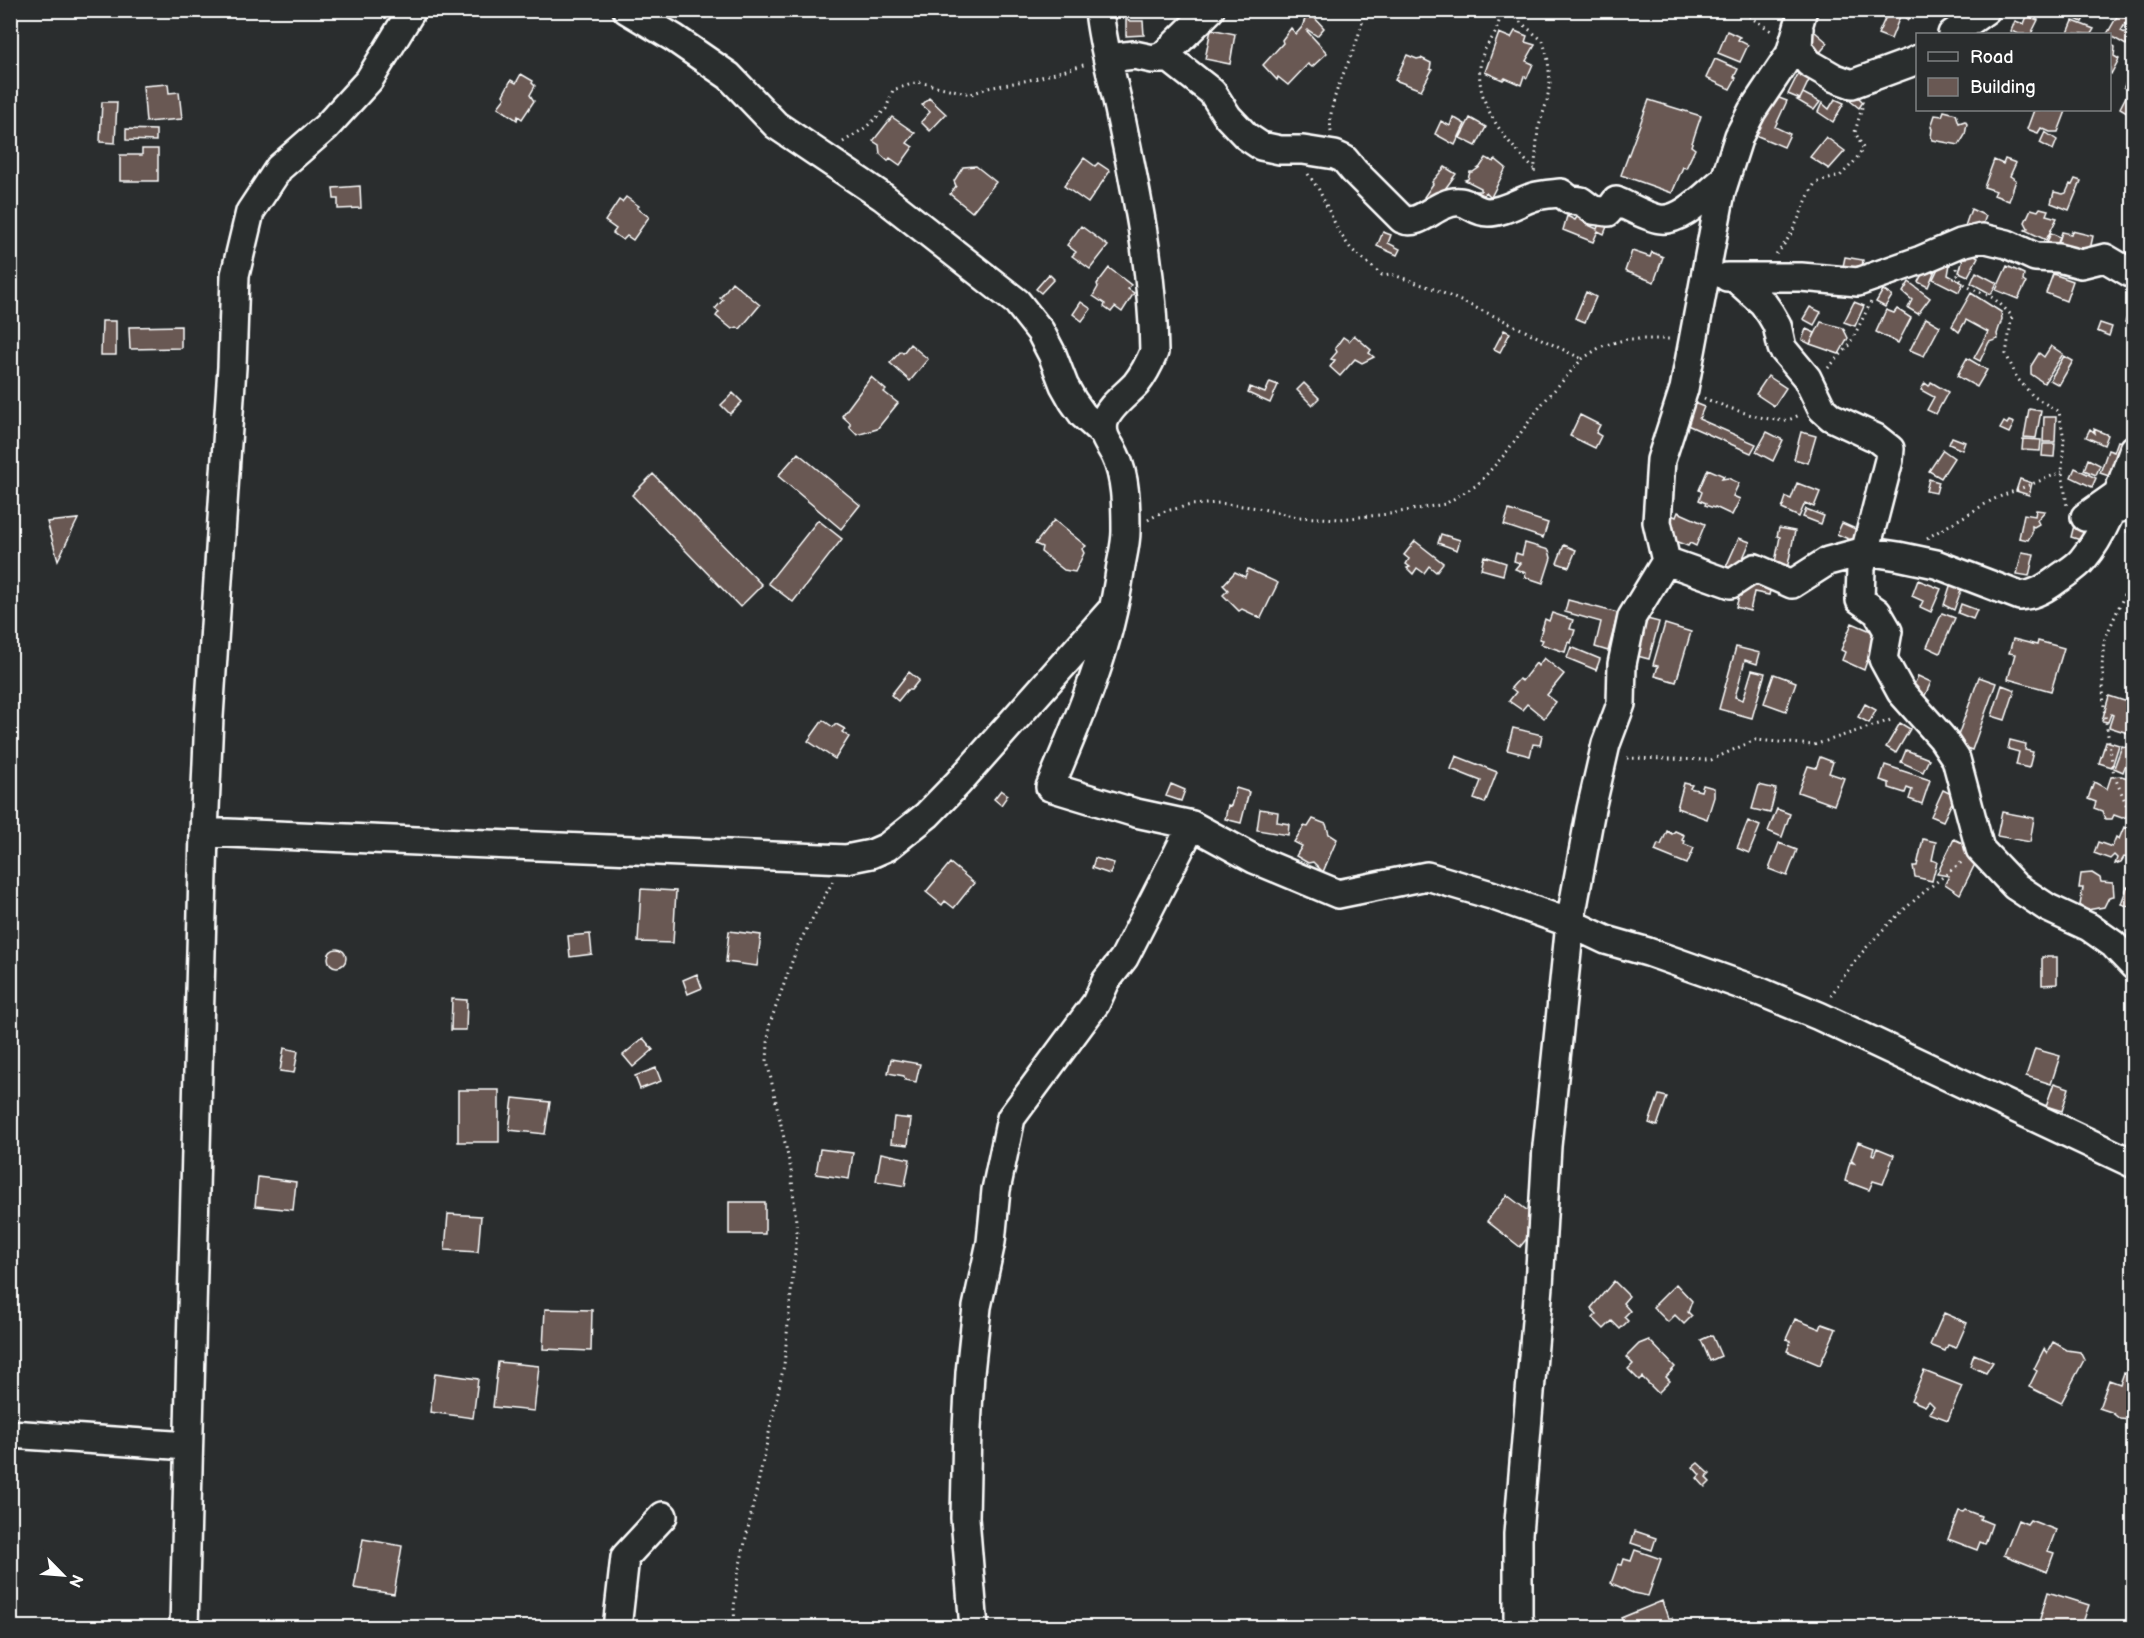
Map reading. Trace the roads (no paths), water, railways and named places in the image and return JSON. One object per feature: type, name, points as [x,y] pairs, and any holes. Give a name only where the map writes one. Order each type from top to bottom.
[{"type":"street","points":[[184,1628],[204,832],[235,274],[250,212],[279,168],[326,127],[369,80],[412,10]]},
{"type":"street","points":[[1099,10],[1100,29],[1108,58],[1147,255],[1154,352],[1136,383],[1105,419],[1102,432]]},
{"type":"street","points":[[1153,59],[1163,57],[1210,10]]},
{"type":"street","points":[[1953,33],[1986,10]]},
{"type":"street","points":[[627,11],[674,38],[729,76],[776,125],[883,197],[1017,302],[1040,331],[1073,401],[1083,415],[1102,432],[1116,456],[1122,475],[1126,534],[1116,605],[1080,716],[1050,787],[1136,813],[1192,825],[1254,860],[1338,894],[1427,876],[1491,895],[1570,923],[1606,940],[1741,985],[1819,1016],[2133,1164]]},
{"type":"street","points":[[1798,27],[1798,48],[1809,63],[1835,78],[1852,84],[1916,59]]},
{"type":"street","points":[[1520,1628],[1518,1534],[1539,1286],[1547,1146],[1570,923],[1602,759],[1621,704],[1622,664],[1632,617],[1666,561],[1657,522],[1661,460],[1684,388],[1724,180],[1738,136],[1790,54],[1798,27]]},
{"type":"street","points":[[1108,58],[1134,55],[1170,60],[1212,92],[1228,117],[1246,136],[1261,146],[1280,150],[1304,150],[1335,155],[1344,159],[1402,219],[1409,222],[1415,221],[1444,204],[1454,202],[1465,201],[1488,212],[1503,209],[1532,197],[1561,193],[1570,200],[1581,201],[1593,210],[1608,212],[1616,201],[1658,219],[1671,220],[1682,215],[1724,180]]},
{"type":"street","points":[[1706,275],[1858,282],[1961,243],[1982,238],[2007,244],[2036,257],[2058,258],[2081,264],[2105,258],[2133,275]]},
{"type":"street","points":[[1745,278],[1778,325],[1782,348],[1807,378],[1816,399],[1831,417],[1876,438],[1890,449],[1861,568],[1860,600],[1877,612],[1888,632],[1883,658],[1901,692],[1942,738],[1956,759],[1980,849],[2015,886],[2048,908],[2089,927],[2113,944],[2133,966]]},
{"type":"street","points":[[1666,561],[1731,584],[1755,568],[1792,584],[1828,561],[1865,551],[1936,564],[2020,596],[2029,596],[2045,588],[2082,561],[2124,491],[2133,449]]},
{"type":"street","points":[[204,832],[846,859],[871,854],[887,847],[927,815],[1116,605]]},
{"type":"street","points":[[974,1628],[965,1518],[969,1395],[977,1307],[991,1242],[996,1190],[1011,1118],[1096,1003],[1106,981],[1124,958],[1192,825]]},
{"type":"street","points":[[10,1434],[188,1446]]},
{"type":"street","points":[[617,1628],[625,1557],[663,1516]]}]
